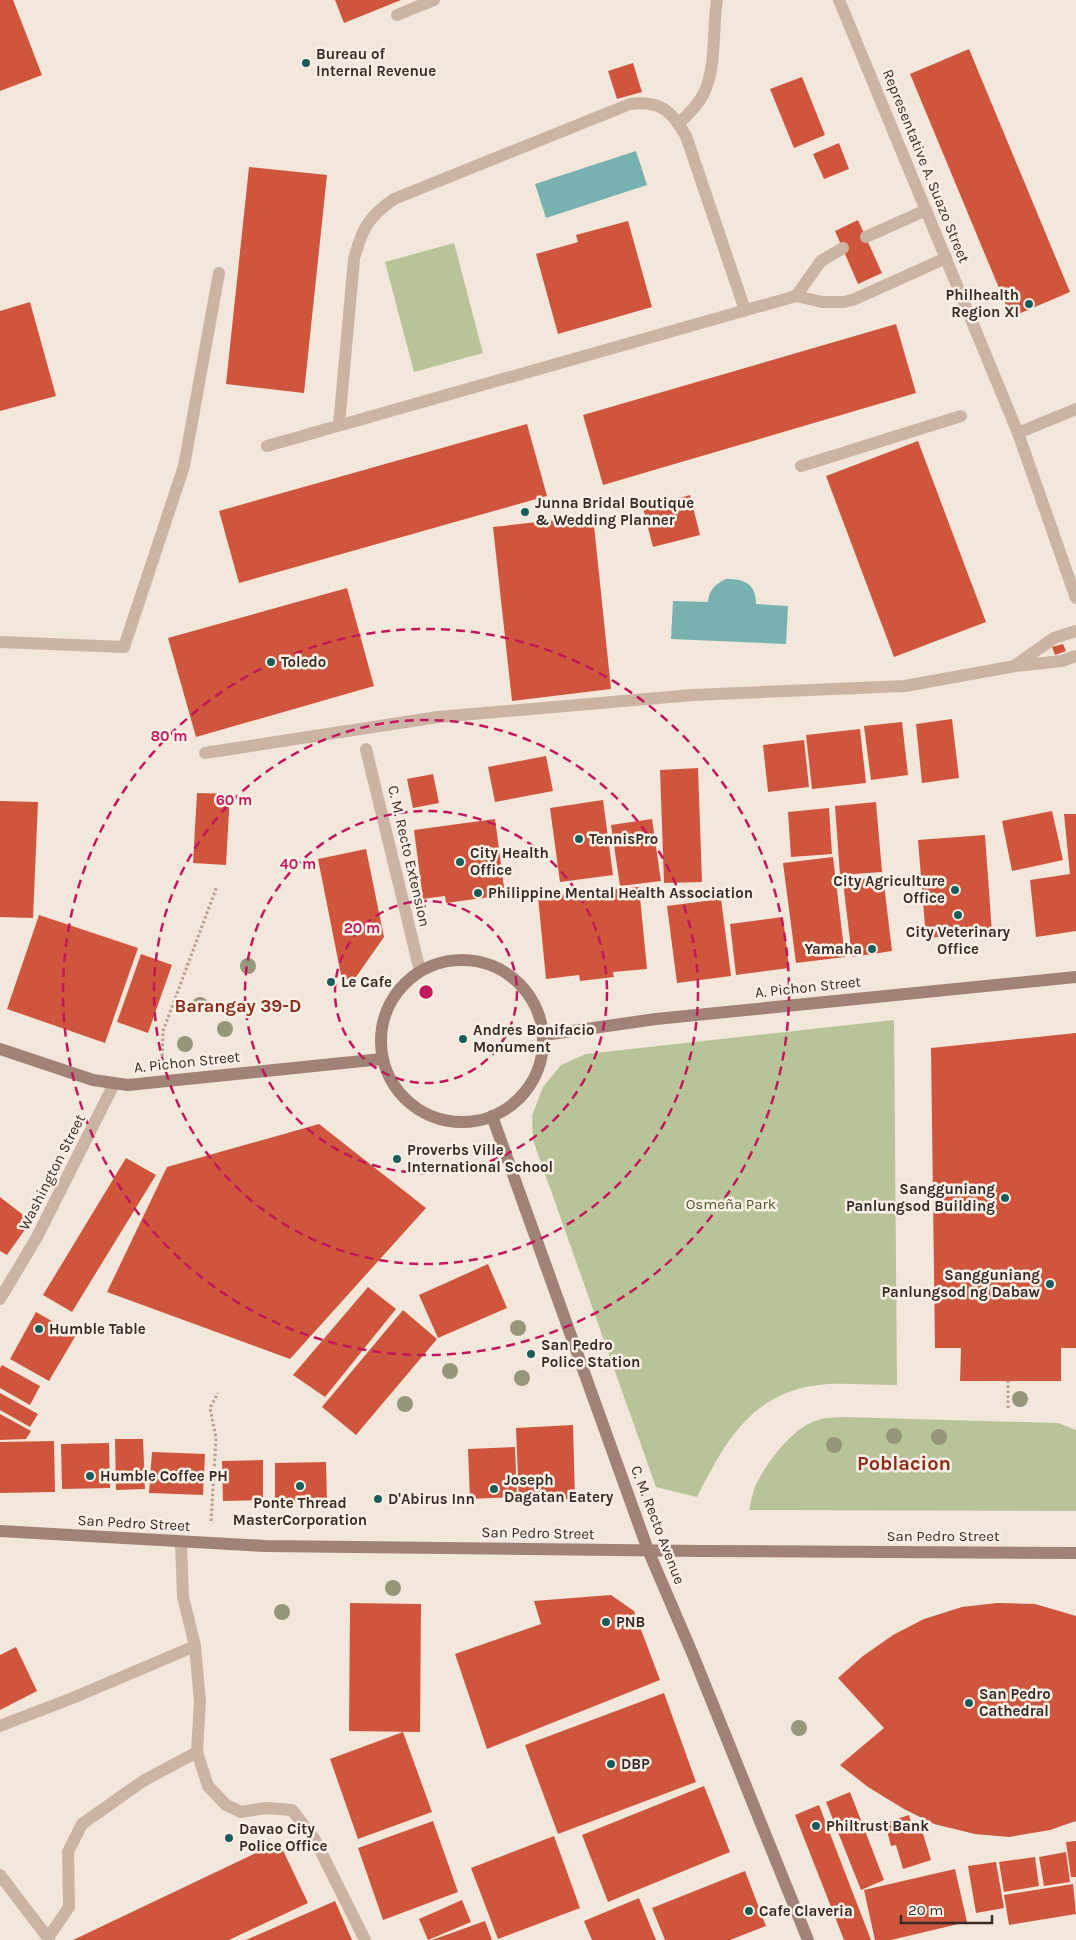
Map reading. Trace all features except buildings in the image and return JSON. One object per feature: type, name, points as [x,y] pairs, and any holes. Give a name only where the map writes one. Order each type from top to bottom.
[{"type":"main road","points":[[460,960],[484,962],[500,968],[514,977],[530,996],[541,1019],[544,1035],[540,1064],[531,1084],[517,1101],[492,1116],[461,1122],[446,1121],[417,1109],[395,1087],[387,1074],[382,1059],[380,1042],[382,1025],[387,1009],[395,994],[406,982],[420,971],[435,964],[460,960]]},
{"type":"main road","name":"A. Pichon Street","points":[[544,1035],[656,1019],[1076,977]]},
{"type":"main road","name":"A. Pichon Street","points":[[0,1049],[93,1080],[114,1084],[144,1084],[382,1059]]},
{"type":"main road","name":"C. M. Recto Avenue","points":[[492,1116],[648,1550],[693,1655],[808,1940]]},
{"type":"main road","name":"San Pedro Street","points":[[0,1531],[210,1544],[1076,1553]]},
{"type":"street","points":[[397,15],[434,0]]},
{"type":"street","points":[[679,123],[692,111],[704,94],[711,73],[717,0]]},
{"type":"street","name":"Representative A. Suazo Street","points":[[839,0],[1018,433],[1076,598]]},
{"type":"street","points":[[339,425],[354,259],[360,236],[368,220],[379,209],[394,199],[630,104],[644,102],[658,105],[670,113],[679,123],[686,136],[746,310]]},
{"type":"street","points":[[866,237],[926,210]]},
{"type":"street","points":[[796,296],[821,261],[843,248]]},
{"type":"street","points":[[268,446],[796,296],[822,302],[844,302],[855,299],[946,258]]},
{"type":"street","points":[[0,642],[124,647],[184,466],[218,273]]},
{"type":"street","points":[[1018,433],[1076,409]]},
{"type":"street","points":[[801,466],[961,416]]},
{"type":"street","points":[[1015,666],[1054,638],[1076,631]]},
{"type":"street","points":[[205,753],[438,717],[693,695],[905,686],[1015,666],[1062,661],[1076,656]]},
{"type":"street","name":"C. M. Recto Extension","points":[[362,729],[420,971]]},
{"type":"street","name":"Washington Street","points":[[0,1299],[37,1237],[114,1084]]},
{"type":"street","points":[[181,1542],[183,1597],[195,1646],[200,1702],[197,1752],[208,1786],[226,1805],[241,1812],[266,1808],[292,1810],[315,1840],[365,1940]]},
{"type":"street","points":[[0,1726],[75,1697],[195,1646]]},
{"type":"street","points":[[0,1875],[48,1939],[69,1907],[68,1852],[82,1824],[144,1781],[197,1752]]},
{"type":"path","points":[[161,1082],[163,1031],[217,886]]},
{"type":"path","points":[[1008,1381],[1008,1408]]},
{"type":"path","points":[[210,1544],[216,1438],[210,1408],[218,1393]]},
{"type":"green space","points":[[454,243],[483,353],[414,372],[385,262]]},
{"type":"green space","name":"Osmeña Park","points":[[894,1020],[897,1385],[828,1384],[802,1388],[781,1395],[762,1406],[746,1420],[732,1437],[708,1475],[697,1497],[656,1487],[533,1140],[532,1116],[543,1087],[561,1065],[586,1054]]},
{"type":"green space","points":[[841,1417],[1058,1423],[1076,1430],[1076,1511],[749,1510],[754,1490],[760,1478],[773,1458],[790,1438],[799,1430],[818,1420]]},
{"type":"water","points":[[636,151],[647,185],[546,218],[535,184]]},
{"type":"water","points":[[726,579],[739,580],[752,587],[756,604],[788,606],[786,644],[671,639],[673,601],[708,602],[713,588]]},
{"type":"place","name":"Bureau of Internal Revenue","points":[[306,63]]},
{"type":"place","name":"Philhealth Region XI","points":[[1029,304]]},
{"type":"place","name":"Junna Bridal Boutique & Wedding Planner","points":[[525,512]]},
{"type":"place","name":"Toledo","points":[[271,662]]},
{"type":"place","name":"TennisPro","points":[[579,839]]},
{"type":"place","name":"City Health Office","points":[[460,862]]},
{"type":"place","name":"City Agriculture Office","points":[[955,890]]},
{"type":"place","name":"Philippine Mental Health Association","points":[[478,893]]},
{"type":"place","name":"City Veterinary Office","points":[[958,915]]},
{"type":"place","name":"Yamaha","points":[[872,949]]},
{"type":"place","name":"Le Cafe","points":[[331,982]]},
{"type":"place","name":"Andres Bonifacio Monument","points":[[463,1039]]},
{"type":"place","name":"Proverbs Ville International School","points":[[397,1159]]},
{"type":"place","name":"Sangguniang Panlungsod Building","points":[[1005,1198]]},
{"type":"place","name":"Sangguniang Panlungsod ng Dabaw","points":[[1050,1284]]},
{"type":"place","name":"Humble Table","points":[[39,1329]]},
{"type":"place","name":"San Pedro Police Station","points":[[531,1354]]},
{"type":"place","name":"Humble Coffee PH","points":[[90,1476]]},
{"type":"place","name":"Ponte Thread MasterCorporation","points":[[300,1486]]},
{"type":"place","name":"Joseph Dagatan Eatery","points":[[494,1489]]},
{"type":"place","name":"D'Abirus Inn","points":[[378,1499]]},
{"type":"place","name":"PNB","points":[[606,1622]]},
{"type":"place","name":"San Pedro Cathedral","points":[[969,1703]]},
{"type":"place","name":"DBP","points":[[611,1764]]},
{"type":"place","name":"Philtrust Bank","points":[[816,1826]]},
{"type":"place","name":"Davao City Police Office","points":[[229,1838]]},
{"type":"place","name":"Cafe Claveria","points":[[749,1911]]},
{"type":"district","name":"Barangay 39-D","points":[[238,1006]]},
{"type":"district","name":"Poblacion","points":[[904,1463]]}]
